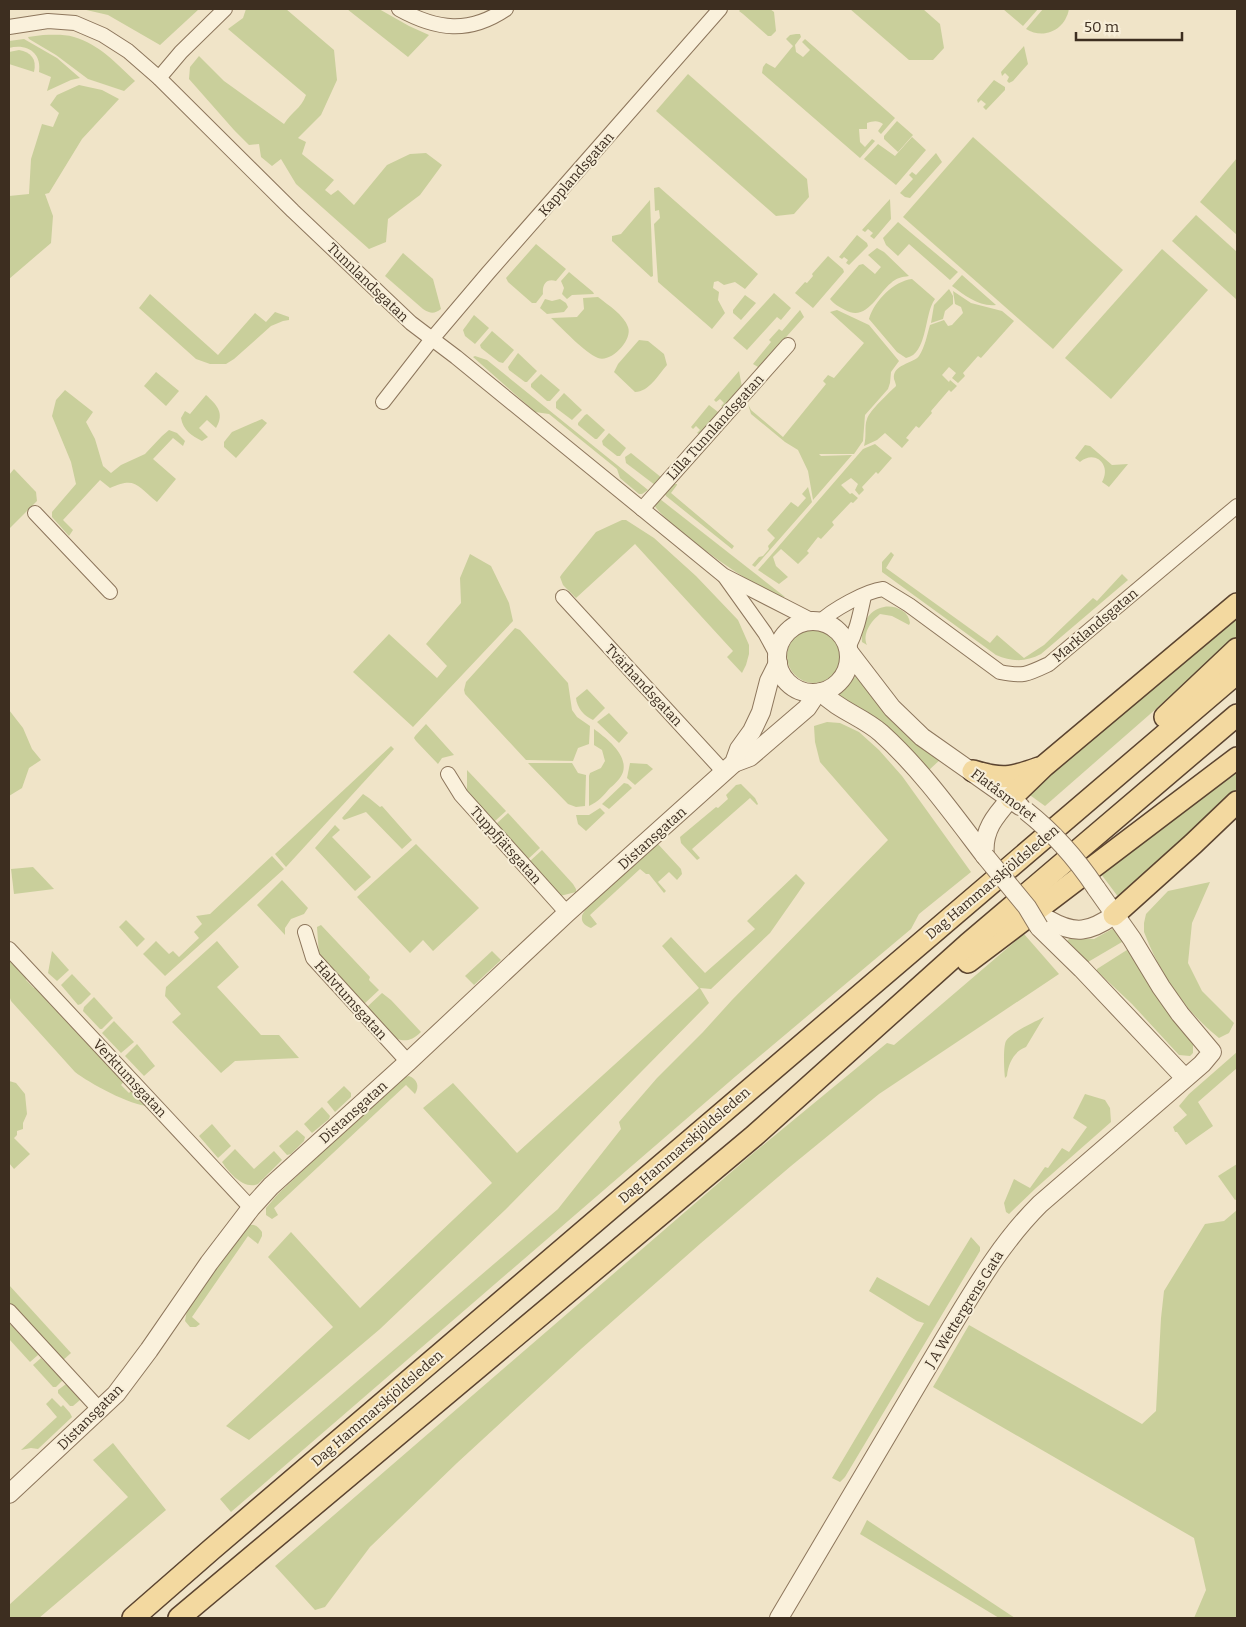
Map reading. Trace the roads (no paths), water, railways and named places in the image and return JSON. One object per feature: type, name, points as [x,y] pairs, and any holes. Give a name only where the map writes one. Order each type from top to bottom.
[{"type":"main road","points":[[1019,804],[1044,766],[1237,604]]},
{"type":"main road","points":[[1016,861],[1070,805],[1237,649]]},
{"type":"main road","name":"Dag Hammarskjöldsleden","points":[[133,1618],[1237,673]]},
{"type":"main road","points":[[754,1136],[968,944],[1237,715]]},
{"type":"main road","points":[[179,1618],[754,1136],[977,955],[1237,758]]},
{"type":"main road","points":[[980,775],[1003,778],[1017,776],[1044,766]]},
{"type":"main road","points":[[1114,914],[1237,802]]},
{"type":"main road","points":[[1220,819],[1237,808]]},
{"type":"main road","points":[[124,1618],[205,1555]]},
{"type":"main road","points":[[185,1618],[237,1569]]},
{"type":"street","points":[[159,78],[181,52],[225,9]]},
{"type":"street","points":[[400,9],[419,19],[435,24],[454,26],[482,22],[506,9]]},
{"type":"street","name":"Kapplandsgatan","points":[[383,402],[432,339],[720,9]]},
{"type":"street","name":"Tunnlandsgatan","points":[[9,27],[41,21],[59,20],[90,28],[128,51],[159,78],[411,323],[723,575],[817,621]]},
{"type":"street","name":"Lilla Tunnlandsgatan","points":[[642,509],[788,345]]},
{"type":"street","name":"Marklandsgatan","points":[[817,621],[850,601],[878,590],[887,591],[1000,672],[1017,676],[1030,673],[1049,664],[1237,506]]},
{"type":"street","points":[[35,514],[110,592]]},
{"type":"street","name":"Tunnlandsgatan","points":[[723,575],[765,633],[777,659]]},
{"type":"street","points":[[817,621],[798,624],[788,631],[779,644],[777,659],[784,678],[795,688],[809,693],[819,692],[836,685],[843,677],[848,662],[848,650],[858,624],[864,596]]},
{"type":"street","name":"Tvärhandsgatan","points":[[563,597],[729,768]]},
{"type":"street","name":"Flatåsmotet","points":[[817,621],[829,625],[844,638],[848,650],[892,708],[922,736],[1019,804],[1063,844],[1082,867],[1132,939],[1161,988],[1212,1052]]},
{"type":"street","name":"Distansgatan","points":[[729,768],[739,749],[752,731],[761,712],[777,659]]},
{"type":"street","points":[[819,692],[829,701],[862,718],[880,732],[920,774],[1027,907],[1184,1078]]},
{"type":"street","name":"Distansgatan","points":[[9,1494],[116,1394],[209,1263],[250,1208],[271,1186],[408,1062],[567,913],[729,768],[750,757],[807,708],[819,692]]},
{"type":"street","name":"Tuppfjätsgatan","points":[[448,774],[461,795],[567,913]]},
{"type":"street","points":[[983,852],[986,835],[992,821],[1019,804]]},
{"type":"street","points":[[1044,924],[1080,930],[1098,925],[1114,914]]},
{"type":"street","name":"Halvtumsgatan","points":[[305,932],[313,958],[408,1062]]},
{"type":"street","name":"Verktumsgatan","points":[[9,949],[250,1208]]},
{"type":"street","name":"J A Wettergrens Gata","points":[[780,1618],[948,1331],[1018,1227],[1040,1204],[1202,1064],[1212,1052]]},
{"type":"street","points":[[9,1311],[100,1410]]}]
